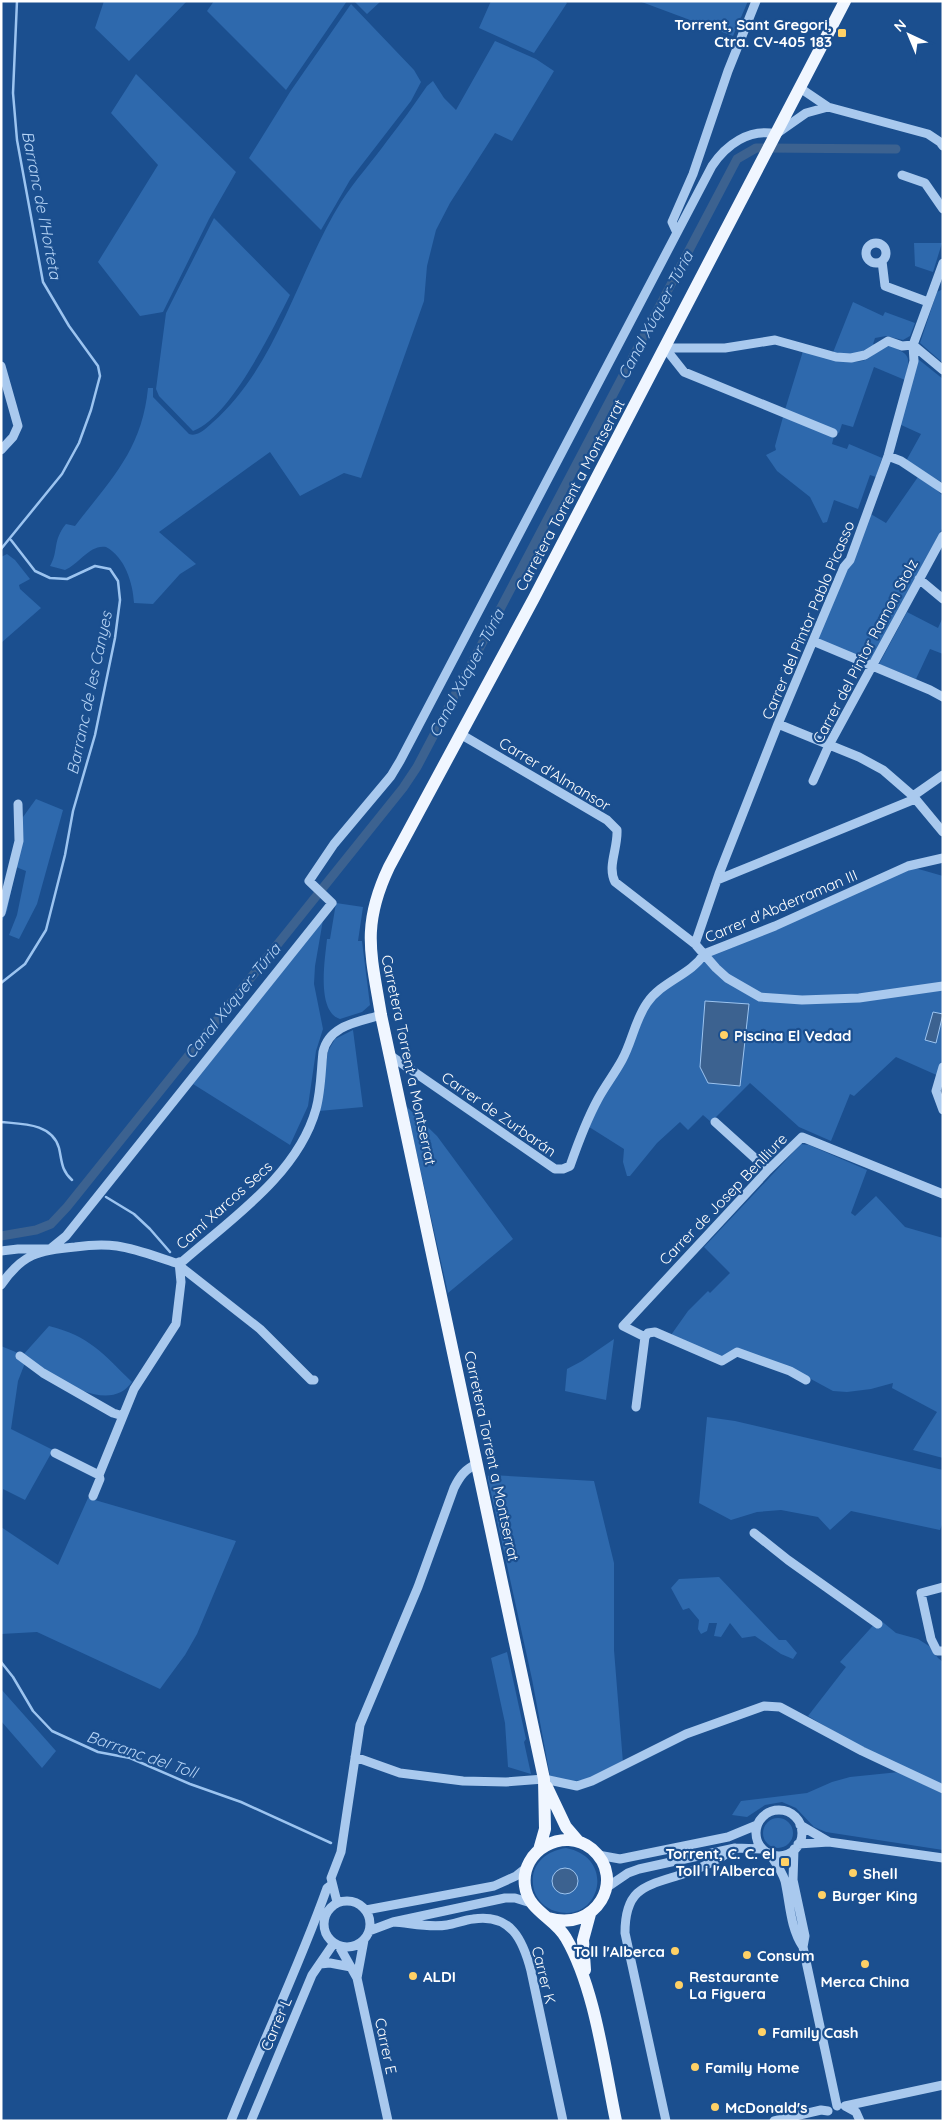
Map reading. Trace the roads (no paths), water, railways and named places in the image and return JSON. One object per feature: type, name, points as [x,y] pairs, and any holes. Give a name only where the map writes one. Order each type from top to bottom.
[{"type":"main road","name":"Carretera Torrent a Montserrat","points":[[544,1779],[381,1014],[370,951],[370,924],[374,903],[389,867],[462,735],[845,1]]},
{"type":"main road","points":[[544,1779],[566,1827],[578,1841]]},
{"type":"main road","points":[[538,1850],[545,1829],[544,1779]]},
{"type":"main road","points":[[586,1984],[583,1940],[590,1914],[603,1898],[606,1888],[604,1865],[598,1856],[585,1844],[578,1841],[557,1840],[538,1850],[531,1858],[526,1868],[525,1886],[531,1904],[557,1926],[565,1936],[575,1955],[586,1984],[616,2121]]},
{"type":"main road","points":[[548,1918],[570,1922],[590,1914]]},
{"type":"street","points":[[677,233],[672,222],[693,174],[728,71],[756,1]]},
{"type":"street","points":[[800,88],[828,108],[928,134],[942,141]]},
{"type":"street","points":[[1,1251],[50,1249],[66,1236],[332,903],[309,881],[334,844],[391,776],[400,761],[712,166],[725,149],[740,140],[758,133],[767,132],[775,136],[806,113],[828,108]]},
{"type":"street","points":[[902,176],[924,183],[943,210]]},
{"type":"street","points":[[882,261],[885,286],[928,302]]},
{"type":"street","name":"Carrer del Pintor Pablo Picasso","points":[[695,944],[717,880],[778,724],[844,567],[850,560],[888,456],[914,360],[913,345],[928,302],[940,279],[943,263]]},
{"type":"street","points":[[665,348],[725,348],[775,340],[836,357],[852,358],[865,355],[888,341],[902,346],[913,345],[943,370]]},
{"type":"street","points":[[665,348],[684,372],[833,434]]},
{"type":"street","points":[[1,366],[18,426],[13,437],[1,450]]},
{"type":"street","points":[[888,456],[902,460],[942,488]]},
{"type":"street","name":"Carrer del Pintor Ramon Stolz","points":[[813,781],[829,745],[874,666],[943,536]]},
{"type":"street","points":[[919,579],[943,599]]},
{"type":"street","points":[[812,641],[943,697]]},
{"type":"street","points":[[778,724],[859,757],[883,770],[914,798],[943,832]]},
{"type":"street","name":"Carrer d'Almansor","points":[[462,735],[607,820],[617,830],[617,844],[611,869],[615,882],[695,944],[727,978],[754,994],[774,1000],[859,998],[943,986]]},
{"type":"street","points":[[717,880],[914,798],[943,775]]},
{"type":"street","points":[[1,913],[19,841],[18,804]]},
{"type":"street","name":"Carrer d'Abderraman III","points":[[570,1166],[582,1131],[598,1098],[623,1058],[631,1034],[647,1003],[665,984],[698,964],[704,954],[775,926],[908,866],[943,858]]},
{"type":"street","name":"Camí Xarcos Secs","points":[[1,1286],[10,1271],[22,1260],[32,1254],[50,1249],[92,1245],[117,1246],[180,1265],[283,1171],[298,1148],[317,1108],[323,1052],[325,1043],[330,1036],[342,1027],[381,1014]]},
{"type":"street","name":"Carrer de Zurbarán","points":[[391,1056],[555,1169],[563,1169],[570,1166]]},
{"type":"street","points":[[943,1068],[936,1091],[943,1110]]},
{"type":"street","points":[[715,1122],[768,1170]]},
{"type":"street","name":"Carrer de Josep Benlliure","points":[[645,1337],[623,1326],[768,1170],[802,1137],[943,1194]]},
{"type":"street","points":[[180,1265],[253,1324],[311,1380],[314,1380]]},
{"type":"street","points":[[93,1496],[99,1475],[134,1389],[176,1324],[179,1306],[180,1265]]},
{"type":"street","points":[[636,1406],[645,1337],[648,1333],[655,1332],[722,1361],[737,1352],[790,1371],[806,1380]]},
{"type":"street","points":[[20,1356],[43,1374],[113,1413],[124,1416]]},
{"type":"street","points":[[55,1453],[99,1475]]},
{"type":"street","points":[[337,1902],[331,1885],[331,1878],[341,1852],[360,1725],[418,1587],[454,1488],[461,1475],[468,1468],[477,1464]]},
{"type":"street","points":[[754,1533],[788,1560],[878,1624]]},
{"type":"street","points":[[940,1651],[931,1638],[921,1593],[943,1587]]},
{"type":"street","points":[[356,1757],[400,1773],[436,1778],[479,1782],[544,1779],[577,1786],[585,1784],[686,1734],[764,1706],[780,1706],[862,1751],[943,1789]]},
{"type":"street","points":[[598,1856],[620,1859],[728,1837],[757,1824],[766,1814],[779,1810],[792,1814],[800,1825],[829,1842]]},
{"type":"street","points":[[757,1824],[756,1837],[779,1868],[784,1881],[796,1937],[803,1947],[841,2106]]},
{"type":"street","points":[[800,1825],[801,1838],[796,1847],[793,1880],[805,1936],[803,1947]]},
{"type":"street","points":[[606,1888],[639,1868],[735,1848],[782,1855],[796,1847],[829,1842],[943,1858]]},
{"type":"street","points":[[666,2121],[625,1933],[627,1911],[631,1901],[646,1886],[698,1869],[735,1848]]},
{"type":"street","points":[[366,1910],[494,1886],[516,1876],[526,1868]]},
{"type":"street","points":[[231,2121],[300,1959],[327,1888],[331,1885]]},
{"type":"street","points":[[369,1931],[393,1922],[505,1898],[516,1898],[531,1904]]},
{"type":"street","points":[[345,1900],[356,1902],[366,1910],[370,1923],[369,1931],[364,1940],[357,1978],[336,1944],[324,1932],[324,1916],[330,1907],[337,1902],[345,1900]]},
{"type":"street","name":"Carrer K","points":[[393,1922],[430,1926],[446,1925],[474,1918],[489,1919],[505,1924],[518,1936],[525,1948],[531,1971],[563,2121]]},
{"type":"street","points":[[336,1944],[354,1946],[364,1940]]},
{"type":"street","name":"Carrer L","points":[[251,2121],[312,1975],[336,1944]]},
{"type":"street","points":[[320,1964],[351,1967]]},
{"type":"street","name":"Carrer E","points":[[357,1978],[388,2121]]},
{"type":"street","points":[[774,2121],[943,2085]]},
{"type":"street","points":[[841,2106],[856,2112],[860,2121]]},
{"type":"street","points":[[822,2121],[828,2111]]},
{"type":"waterway","name":"Barranc de l'Horteta","points":[[1,549],[62,474],[79,443],[91,410],[100,376],[98,366],[69,326],[43,282],[17,140],[13,93],[17,1]]},
{"type":"waterway","name":"Canal Xúquer-Túria","points":[[1,1236],[36,1230],[51,1224],[67,1207],[403,788],[417,767],[737,159],[756,148],[896,149]]},
{"type":"waterway","name":"Barranc de les Canyes","points":[[1,983],[25,964],[46,930],[65,855],[73,811],[95,735],[115,638],[120,600],[118,581],[110,569],[95,566],[67,579],[50,578],[35,571],[11,540]]},
{"type":"waterway","points":[[1,1122],[35,1126],[50,1134],[59,1148],[64,1169],[72,1180]]},
{"type":"waterway","points":[[106,1197],[134,1214],[170,1252]]},
{"type":"waterway","name":"Barranc del Toll","points":[[1,1662],[13,1677],[33,1711],[52,1731],[98,1752],[130,1758],[190,1784],[241,1802],[331,1843]]},
{"type":"place","name":"Torrent, Sant Gregori, Ctra. CV-405 183","points":[[842,33]]},
{"type":"place","name":"Piscina El Vedad","points":[[724,1035]]},
{"type":"place","name":"Torrent, C. C. el Toll i l'Alberca","points":[[785,1862]]},
{"type":"place","name":"Shell","points":[[853,1873]]},
{"type":"place","name":"Burger King","points":[[822,1895]]},
{"type":"place","name":"Toll l'Alberca","points":[[675,1951]]},
{"type":"place","name":"Consum","points":[[747,1955]]},
{"type":"place","name":"Merca China","points":[[865,1964]]},
{"type":"place","name":"ALDI","points":[[413,1976]]},
{"type":"place","name":"Restaurante La Figuera","points":[[679,1985]]},
{"type":"place","name":"Family Cash","points":[[762,2032]]},
{"type":"place","name":"Family Home","points":[[695,2067]]},
{"type":"place","name":"McDonald's","points":[[715,2107]]}]
